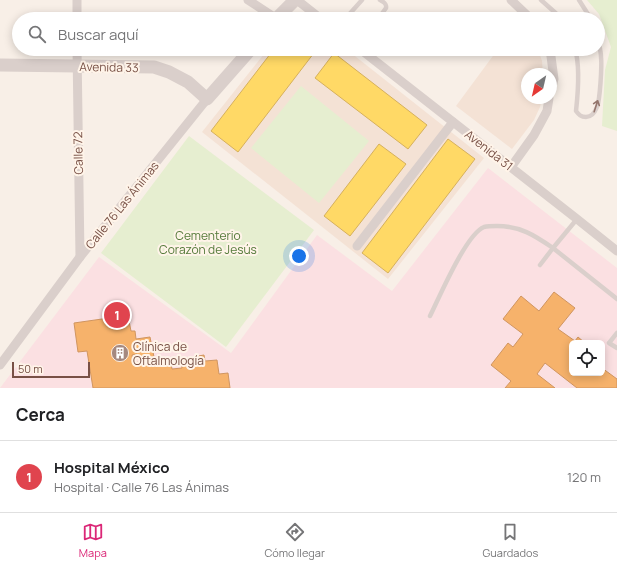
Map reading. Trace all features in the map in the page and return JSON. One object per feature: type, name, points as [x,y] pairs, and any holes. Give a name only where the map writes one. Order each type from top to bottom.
[{"type":"street","points":[[77,0],[77,12]]},
{"type":"street","points":[[248,0],[266,12]]},
{"type":"street","points":[[283,12],[296,0],[312,12]]},
{"type":"street","points":[[511,0],[524,12]]},
{"type":"street","name":"Calle 72","points":[[77,56],[80,257]]},
{"type":"street","name":"Calle 76 Las Ánimas","points":[[0,365],[80,257],[207,99],[245,56]]},
{"type":"street","name":"Avenida 31","points":[[369,56],[617,251]]},
{"type":"street","points":[[551,56],[553,68]]},
{"type":"street","name":"Avenida 33","points":[[0,65],[154,67],[169,72],[188,82],[207,99]]},
{"type":"street","points":[[510,167],[534,135],[546,111],[548,104]]},
{"type":"street","points":[[357,246],[453,122]]},
{"type":"lane","points":[[351,12],[362,0]]},
{"type":"lane","points":[[380,0],[386,4],[386,8],[383,12]]},
{"type":"lane","points":[[541,0],[554,12]]},
{"type":"lane","points":[[579,0],[587,12]]},
{"type":"lane","points":[[577,56],[578,72],[576,111],[583,117],[589,117],[594,113],[597,107],[599,98],[601,56]]},
{"type":"lane","points":[[540,264],[577,219]]},
{"type":"lane","points":[[430,316],[456,262],[477,232],[484,228],[494,226],[508,226],[525,231],[540,239],[617,298]]},
{"type":"lane","points":[[617,333],[609,343],[617,348]]},
{"type":"shaded area","points":[[262,56],[355,56],[484,158],[388,279],[202,132]]},
{"type":"shaded area","points":[[493,56],[540,56],[543,68],[521,68],[521,104],[541,104],[534,120],[512,149],[456,106]]},
{"type":"shaded area","points":[[488,168],[617,268],[617,388],[0,388],[99,257],[231,353],[317,235],[392,291]]},
{"type":"green space","points":[[587,0],[617,0],[617,131],[602,126],[605,70],[611,47],[605,30],[605,12],[597,12]]},
{"type":"green space","points":[[301,86],[369,141],[319,203],[251,148]]},
{"type":"green space","name":"Cementerio Corazón de Jesús","points":[[189,136],[314,230],[226,347],[101,253]]},
{"type":"building: Viviendas","points":[[269,56],[312,56],[238,152],[211,131]]},
{"type":"building: Viviendas","points":[[332,56],[338,56],[427,125],[408,149],[315,78]]},
{"type":"building: Viviendas","points":[[448,139],[475,159],[388,273],[362,253]]},
{"type":"building: Viviendas","points":[[379,144],[406,164],[350,236],[324,216]]},
{"type":"building: Salud","points":[[554,292],[575,308],[558,329],[574,340],[569,340],[569,376],[605,376],[605,370],[617,379],[617,388],[577,388],[545,363],[537,374],[555,388],[505,388],[511,381],[491,365],[508,343],[513,347],[523,334],[503,319],[521,296],[539,311]]},
{"type":"building: Salud","name":"Clínica de Oftalmología","points":[[109,318],[110,323],[129,321],[131,331],[135,331],[136,339],[150,337],[154,357],[139,359],[137,354],[132,355],[133,363],[170,358],[172,369],[182,368],[181,359],[204,355],[205,361],[217,360],[219,374],[228,373],[230,388],[93,388],[87,351],[78,352],[74,323]]},
{"type":"place","name":"Hospital México","points":[[117,315]]},
{"type":"place","name":"Clínica de Oftalmología","points":[[120,353]]}]
